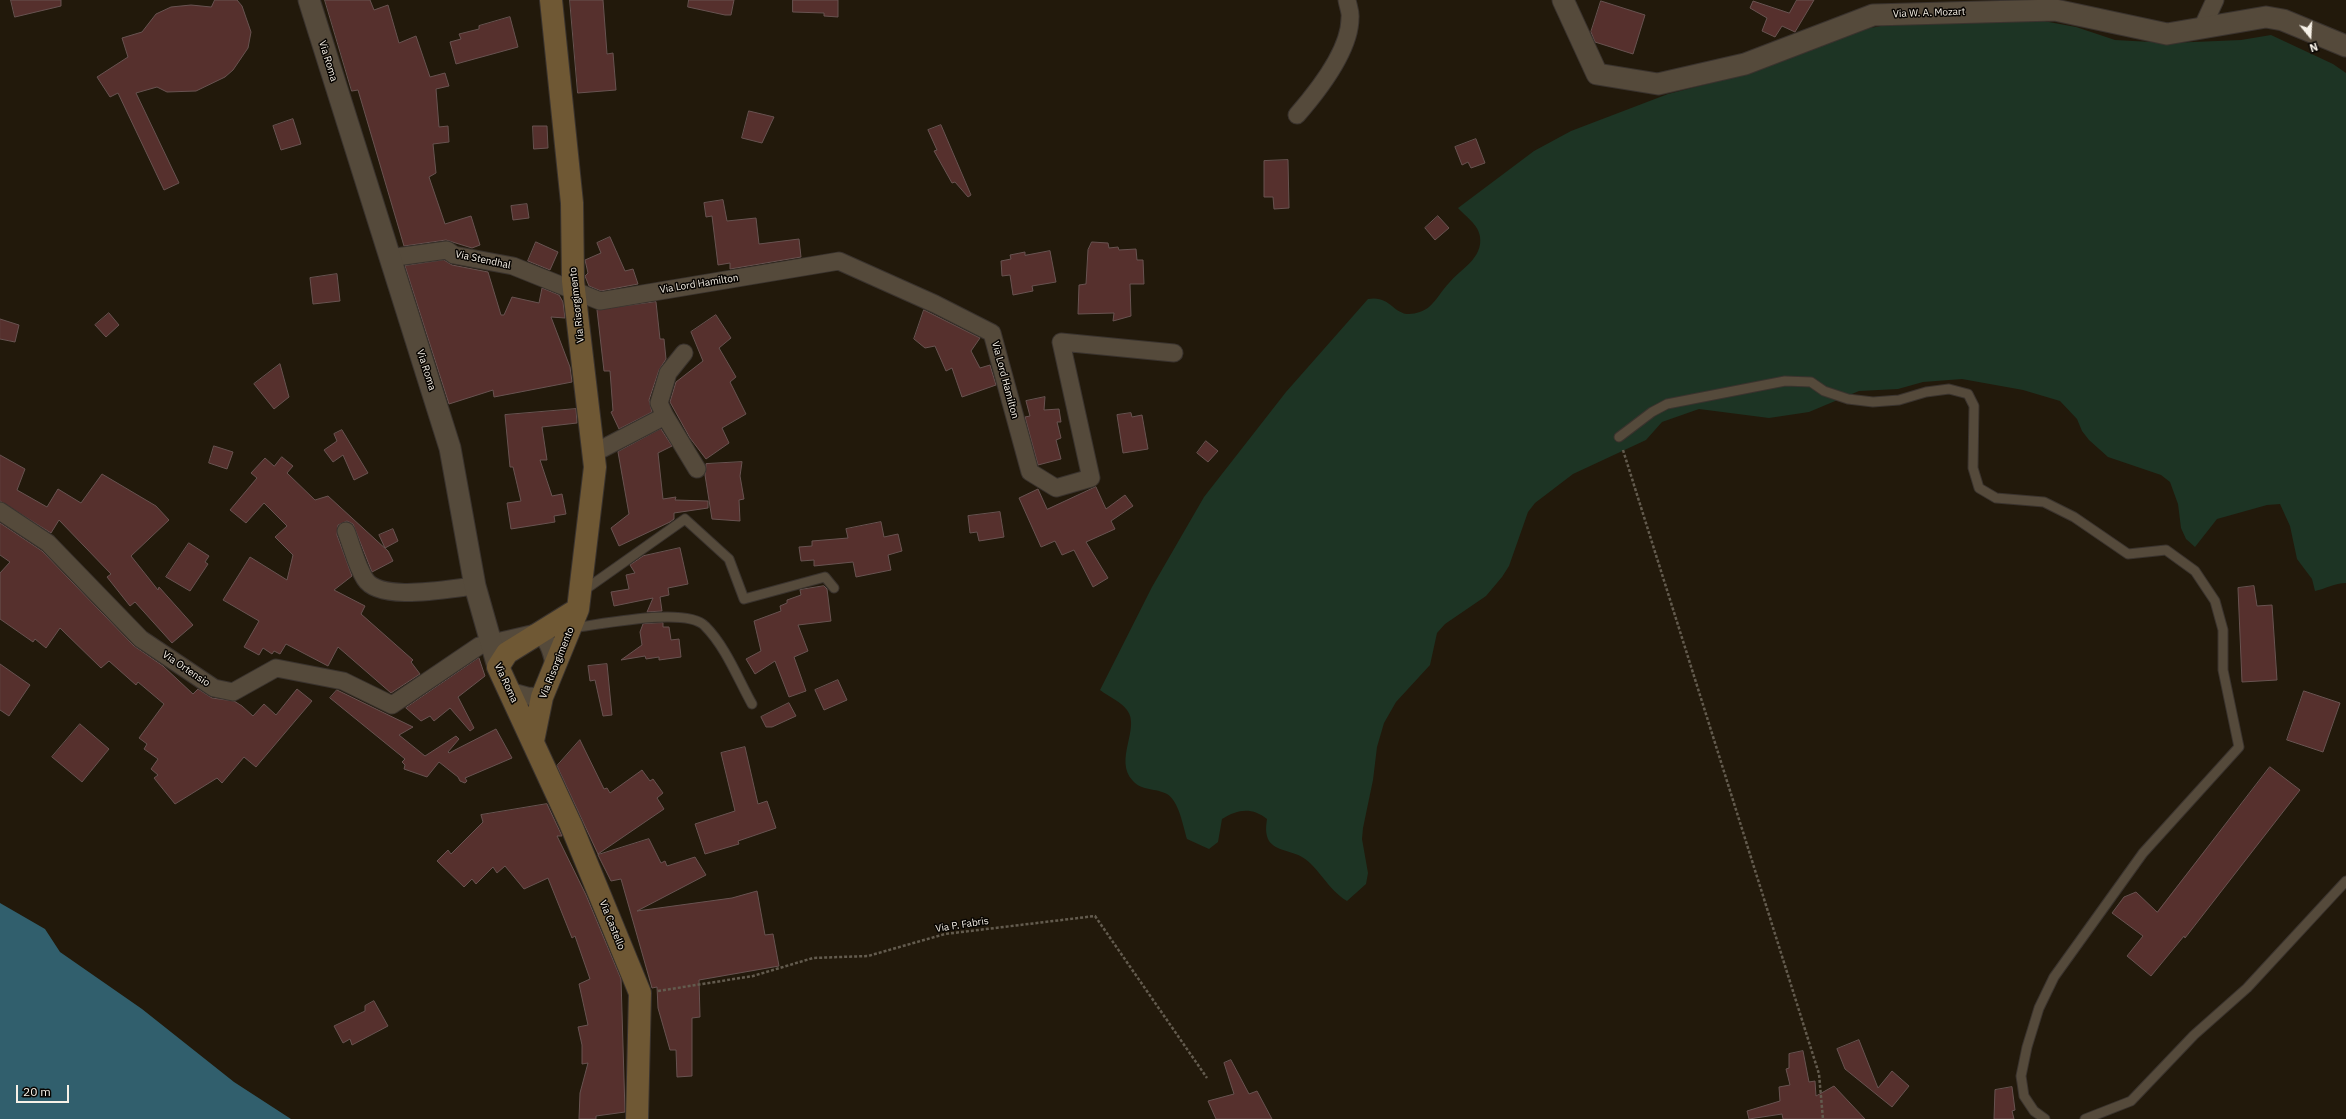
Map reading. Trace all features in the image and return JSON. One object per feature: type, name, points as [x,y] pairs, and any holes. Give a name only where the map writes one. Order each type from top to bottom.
[{"type":"main road","name":"Via Risorgimento","points":[[533,741],[542,697],[577,610],[595,468],[574,290],[572,203],[551,0]]},
{"type":"main road","name":"Via Risorgimento","points":[[498,667],[507,653],[577,610]]},
{"type":"main road","name":"Via Roma","points":[[498,667],[533,741]]},
{"type":"main road","name":"Via Castello","points":[[533,741],[571,825],[640,994],[637,1119]]},
{"type":"street","name":"Via Roma","points":[[309,0],[450,448],[474,586],[490,645],[498,667]]},
{"type":"street","points":[[1297,115],[1320,88],[1336,62],[1350,18],[1347,0]]},
{"type":"street","name":"Via W. A. Mozart","points":[[1563,0],[1597,74],[1658,84],[1745,64],[1873,15],[2046,5],[2168,34],[2266,17],[2283,20],[2346,46]]},
{"type":"street","points":[[2202,28],[2216,0]]},
{"type":"street","name":"Via Stendhal","points":[[389,258],[447,250],[454,255],[513,266],[574,290]]},
{"type":"street","name":"Via Lord Hamilton","points":[[574,290],[600,301],[839,261],[935,304],[992,333],[1030,472],[1056,488],[1091,478],[1061,342],[1174,353]]},
{"type":"street","points":[[684,354],[668,373],[659,403],[665,416],[697,469]]},
{"type":"street","points":[[594,453],[665,416]]},
{"type":"street","name":"Via Ortensio","points":[[0,511],[48,542],[141,639],[214,688],[233,692],[276,668],[343,681],[392,705],[479,646],[490,645]]},
{"type":"street","points":[[346,531],[365,581],[378,588],[396,592],[412,593],[474,586]]},
{"type":"street","points":[[490,645],[540,632],[549,644],[554,656],[554,668]]},
{"type":"street","points":[[509,691],[527,696],[542,697]]},
{"type":"lane","points":[[1619,437],[1652,412],[1667,404],[1785,381],[1811,382],[1824,391],[1848,399],[1874,402],[1900,400],[1926,392],[1949,389],[1968,394],[1974,406],[1973,468],[1979,488],[1996,498],[2044,502],[2074,517],[2128,554],[2166,550],[2195,572],[2215,602],[2223,630],[2223,670],[2239,747],[2143,853],[2054,977],[2039,1008],[2027,1046],[2021,1076],[2024,1096],[2034,1111],[2046,1119]]},
{"type":"lane","points":[[577,610],[685,519],[730,559],[744,599],[825,577],[834,588]]},
{"type":"lane","points":[[577,610],[689,618],[704,625],[718,642],[752,704]]},
{"type":"lane","points":[[2085,1119],[2131,1101],[2194,1036],[2247,988],[2346,882]]},
{"type":"path","points":[[1619,437],[1819,1074],[1823,1119]]},
{"type":"path","name":"Via P. Fabris","points":[[640,994],[753,976],[813,958],[868,956],[946,934],[1095,916],[1207,1078]]},
{"type":"green space","points":[[2038,20],[2076,27],[2115,40],[2170,43],[2241,40],[2271,35],[2333,64],[2346,73],[2346,583],[2315,591],[2312,579],[2297,559],[2290,526],[2280,504],[2267,505],[2217,519],[2195,547],[2186,539],[2181,528],[2178,504],[2170,482],[2161,475],[2108,457],[2089,440],[2082,431],[2077,419],[2060,401],[2023,390],[1962,379],[1923,382],[1898,389],[1859,391],[1809,412],[1769,418],[1699,409],[1662,422],[1646,440],[1573,474],[1535,503],[1528,512],[1509,566],[1502,577],[1486,596],[1445,624],[1437,633],[1430,665],[1396,702],[1384,723],[1377,747],[1373,780],[1363,828],[1362,839],[1368,873],[1366,884],[1347,901],[1334,890],[1308,861],[1298,855],[1276,847],[1269,841],[1266,827],[1267,819],[1261,815],[1250,811],[1239,811],[1222,819],[1218,842],[1209,849],[1187,839],[1178,808],[1171,797],[1163,792],[1145,788],[1133,781],[1128,773],[1126,764],[1126,754],[1131,726],[1130,717],[1124,707],[1100,690],[1152,587],[1204,497],[1286,392],[1368,299],[1375,298],[1381,300],[1404,313],[1412,314],[1420,312],[1432,304],[1446,286],[1475,257],[1480,244],[1479,233],[1474,225],[1458,208],[1534,151],[1571,131],[1668,94],[1739,76],[1855,31],[1886,25]]},
{"type":"water","points":[[0,903],[45,929],[60,952],[142,1009],[234,1082],[291,1119],[0,1119]]},
{"type":"building","points":[[11,0],[61,0],[61,6],[15,17]]},
{"type":"building","points":[[215,0],[237,0],[242,6],[251,32],[248,48],[233,70],[225,77],[196,91],[167,92],[157,87],[136,93],[179,183],[164,190],[118,93],[110,97],[97,77],[128,57],[122,38],[142,32],[156,14],[171,7],[191,5],[211,7]]},
{"type":"building","points":[[325,0],[370,0],[374,10],[388,5],[399,43],[416,36],[430,77],[445,73],[449,86],[436,89],[439,127],[448,126],[449,142],[433,144],[436,173],[429,177],[445,224],[471,216],[480,245],[472,248],[446,240],[404,246],[358,90],[352,91]]},
{"type":"building","points":[[570,0],[603,0],[607,54],[613,53],[616,90],[578,93]]},
{"type":"building","points":[[689,0],[734,0],[731,15],[725,15],[688,7]]},
{"type":"building","points":[[793,0],[838,0],[838,17],[824,16],[824,13],[793,12]]},
{"type":"building","points":[[1797,0],[1814,0],[1795,32],[1782,26],[1775,37],[1762,31],[1767,18],[1750,8],[1753,1],[1789,13]]},
{"type":"building","points":[[1601,1],[1645,15],[1633,54],[1595,42],[1591,32]]},
{"type":"building","points":[[510,17],[518,47],[456,64],[450,42],[461,39],[459,34],[479,29],[479,26]]},
{"type":"building","points":[[749,111],[774,117],[762,143],[742,138]]},
{"type":"building","points":[[293,119],[301,144],[281,150],[273,126]]},
{"type":"building","points":[[941,125],[971,195],[968,197],[955,182],[952,183],[934,151],[937,150],[928,130]]},
{"type":"building","points":[[533,126],[547,126],[548,148],[534,149]]},
{"type":"building","points":[[1476,139],[1485,163],[1471,168],[1468,162],[1462,165],[1455,147]]},
{"type":"building","points":[[1288,160],[1289,208],[1274,209],[1273,197],[1264,197],[1264,161]]},
{"type":"building","points":[[723,200],[727,221],[756,218],[759,244],[799,239],[801,257],[730,269],[730,263],[718,265],[712,216],[706,217],[704,203]]},
{"type":"building","points":[[527,204],[529,218],[513,220],[511,206]]},
{"type":"building","points":[[1438,216],[1449,228],[1435,240],[1425,228]]},
{"type":"building","points":[[610,237],[625,271],[633,269],[638,284],[601,291],[589,286],[585,276],[588,273],[585,260],[601,253],[597,243]]},
{"type":"building","points":[[536,242],[558,252],[550,270],[528,261]]},
{"type":"building","points":[[1092,242],[1108,243],[1109,248],[1118,247],[1119,250],[1136,249],[1137,260],[1143,260],[1144,284],[1130,284],[1131,316],[1113,321],[1114,313],[1078,314],[1079,285],[1086,284],[1088,250]]},
{"type":"building","points":[[1050,251],[1056,282],[1032,286],[1033,291],[1013,295],[1010,275],[1002,276],[1001,261],[1011,259],[1010,255],[1025,252],[1025,255]]},
{"type":"building","points":[[444,260],[452,265],[488,272],[501,315],[504,315],[512,297],[539,303],[542,288],[559,295],[563,302],[565,318],[551,317],[570,367],[572,382],[494,397],[493,390],[449,404],[405,266]]},
{"type":"building","points":[[337,274],[340,301],[313,304],[310,278]]},
{"type":"building","points":[[656,302],[660,339],[664,339],[666,359],[659,370],[649,400],[652,412],[619,429],[611,412],[613,411],[610,371],[604,371],[597,310]]},
{"type":"building","points":[[924,310],[980,338],[971,351],[980,368],[990,365],[996,385],[962,397],[952,368],[946,371],[935,346],[925,348],[914,339]]},
{"type":"building","points":[[109,313],[119,325],[106,337],[95,325]]},
{"type":"building","points":[[716,315],[731,338],[719,348],[736,377],[730,382],[746,414],[722,428],[729,443],[706,459],[690,438],[670,402],[676,382],[703,361],[691,332]]},
{"type":"building","points":[[0,319],[19,325],[15,342],[0,339]]},
{"type":"building","points":[[280,364],[289,397],[274,409],[254,384]]},
{"type":"building","points":[[1045,397],[1044,410],[1059,409],[1061,422],[1057,422],[1061,438],[1056,440],[1061,459],[1038,465],[1025,417],[1030,416],[1026,401]]},
{"type":"building","points":[[576,409],[577,423],[542,427],[547,460],[540,460],[552,496],[562,494],[566,514],[554,516],[555,522],[511,529],[507,503],[521,501],[513,467],[510,467],[505,415]]},
{"type":"building","points":[[1131,413],[1132,417],[1142,415],[1148,449],[1123,453],[1117,415]]},
{"type":"building","points":[[661,429],[672,446],[658,453],[663,499],[676,497],[675,500],[708,501],[708,508],[674,513],[674,519],[670,522],[619,546],[611,528],[629,514],[618,452]]},
{"type":"building","points":[[342,430],[368,473],[354,480],[343,455],[333,462],[324,450],[337,441],[334,434]]},
{"type":"building","points":[[1206,441],[1218,451],[1208,462],[1197,453]]},
{"type":"building","points":[[214,446],[233,452],[227,469],[209,463]]},
{"type":"building","points":[[0,455],[25,469],[17,490],[47,507],[58,489],[81,503],[102,474],[156,506],[169,520],[131,556],[158,590],[159,587],[193,625],[172,643],[135,602],[130,606],[107,577],[111,574],[59,520],[51,533],[0,501]]},
{"type":"building","points":[[282,457],[293,466],[287,473],[315,500],[328,496],[388,551],[393,561],[372,572],[353,524],[347,521],[338,525],[337,535],[352,576],[334,590],[365,606],[361,614],[413,660],[411,662],[420,674],[391,693],[338,647],[328,666],[286,644],[280,654],[274,651],[272,654],[263,648],[259,655],[244,647],[259,621],[223,600],[250,557],[287,580],[293,555],[275,537],[287,526],[264,503],[246,523],[230,510],[257,478],[251,473],[265,458],[274,466]]},
{"type":"building","points":[[742,462],[740,476],[744,499],[739,500],[740,521],[712,519],[705,475],[706,464]]},
{"type":"building","points":[[1096,487],[1106,509],[1125,495],[1133,506],[1111,521],[1115,529],[1086,542],[1108,578],[1093,587],[1074,550],[1062,555],[1055,541],[1041,547],[1019,498],[1038,489],[1047,509]]},
{"type":"building","points":[[1000,512],[1004,537],[979,541],[977,532],[970,533],[968,516]]},
{"type":"building","points":[[881,522],[884,537],[898,534],[902,551],[888,555],[891,570],[856,577],[853,562],[814,566],[814,560],[801,561],[799,547],[812,546],[812,541],[848,538],[846,529]]},
{"type":"building","points":[[0,523],[42,551],[134,646],[163,666],[193,694],[198,689],[212,698],[234,701],[253,716],[264,704],[276,715],[297,689],[312,701],[256,767],[244,757],[222,783],[217,778],[175,804],[154,778],[158,775],[151,769],[158,759],[144,749],[147,744],[139,738],[164,704],[138,682],[136,685],[109,661],[101,668],[60,628],[46,648],[35,639],[33,642],[0,619],[0,573],[10,562],[0,555]]},
{"type":"building","points":[[393,529],[398,541],[385,548],[379,535]]},
{"type":"building","points":[[189,543],[209,556],[205,562],[208,564],[190,591],[166,577]]},
{"type":"building","points":[[680,548],[688,584],[668,588],[669,595],[660,597],[662,611],[647,612],[653,598],[614,606],[611,592],[629,589],[626,575],[635,573],[630,565],[643,556]]},
{"type":"building","points":[[824,586],[827,589],[831,621],[798,625],[808,651],[794,657],[806,691],[789,697],[775,661],[755,674],[746,659],[761,651],[754,621],[781,611],[780,606],[787,603],[787,600],[801,595],[800,590]]},
{"type":"building","points":[[2254,586],[2257,606],[2272,605],[2277,680],[2242,682],[2238,588]]},
{"type":"building","points":[[663,623],[663,627],[669,627],[671,640],[679,639],[681,657],[659,660],[659,657],[646,659],[645,656],[621,660],[642,645],[640,632],[643,624]]},
{"type":"building","points":[[479,658],[485,676],[458,697],[474,728],[470,731],[450,708],[434,721],[430,716],[421,721],[406,708]]},
{"type":"building","points":[[0,664],[30,685],[9,716],[0,710]]},
{"type":"building","points":[[607,664],[612,715],[603,716],[595,680],[590,681],[588,666]]},
{"type":"building","points":[[838,680],[847,700],[824,710],[815,690]]},
{"type":"building","points":[[337,690],[413,727],[399,735],[425,756],[456,736],[459,739],[448,752],[449,753],[496,729],[512,758],[465,778],[467,781],[465,783],[460,781],[458,777],[439,762],[427,777],[404,769],[405,765],[402,762],[405,759],[330,698]]},
{"type":"building","points":[[2304,691],[2340,703],[2323,752],[2287,740]]},
{"type":"building","points":[[789,703],[796,716],[772,727],[766,727],[761,717]]},
{"type":"building","points":[[80,724],[109,749],[82,782],[52,757]]},
{"type":"building","points":[[580,740],[604,789],[607,788],[610,793],[642,770],[650,781],[653,779],[663,793],[657,798],[664,809],[598,854],[557,766]]},
{"type":"building","points":[[745,747],[758,804],[767,801],[776,828],[738,841],[739,844],[705,854],[695,824],[735,811],[721,753]]},
{"type":"building","points":[[2270,767],[2300,790],[2185,938],[2184,936],[2151,976],[2127,956],[2143,936],[2112,913],[2124,897],[2136,892],[2157,912]]},
{"type":"building","points":[[547,804],[562,836],[557,836],[586,895],[621,979],[625,1112],[596,1116],[596,1119],[579,1119],[580,1093],[588,1063],[582,1064],[582,1045],[578,1027],[588,1025],[579,984],[590,979],[575,936],[572,938],[548,878],[524,889],[505,866],[497,873],[493,867],[476,884],[472,879],[464,887],[437,861],[448,850],[451,854],[483,822],[481,815]]},
{"type":"building","points":[[649,839],[661,863],[665,861],[667,866],[695,857],[706,875],[637,911],[732,898],[757,891],[765,935],[773,934],[779,966],[699,980],[700,1017],[692,1018],[692,1076],[677,1077],[676,1050],[670,1050],[658,1008],[657,987],[652,988],[621,879],[611,881],[598,855]]},
{"type":"building","points":[[374,1001],[388,1026],[352,1045],[350,1039],[343,1043],[334,1026],[365,1011],[365,1006]]},
{"type":"building","points":[[1859,1040],[1878,1088],[1892,1071],[1909,1086],[1892,1107],[1845,1069],[1837,1049]]},
{"type":"building","points":[[1803,1051],[1809,1082],[1815,1081],[1816,1096],[1834,1086],[1865,1119],[1783,1119],[1782,1114],[1749,1119],[1747,1111],[1780,1101],[1779,1087],[1790,1085],[1786,1069],[1789,1068],[1789,1054]]},
{"type":"building","points":[[1231,1060],[1249,1094],[1257,1091],[1272,1119],[1216,1119],[1208,1101],[1234,1094],[1224,1063]]},
{"type":"building","points":[[2012,1087],[2015,1110],[2012,1111],[2014,1119],[1994,1119],[1995,1090]]}]
